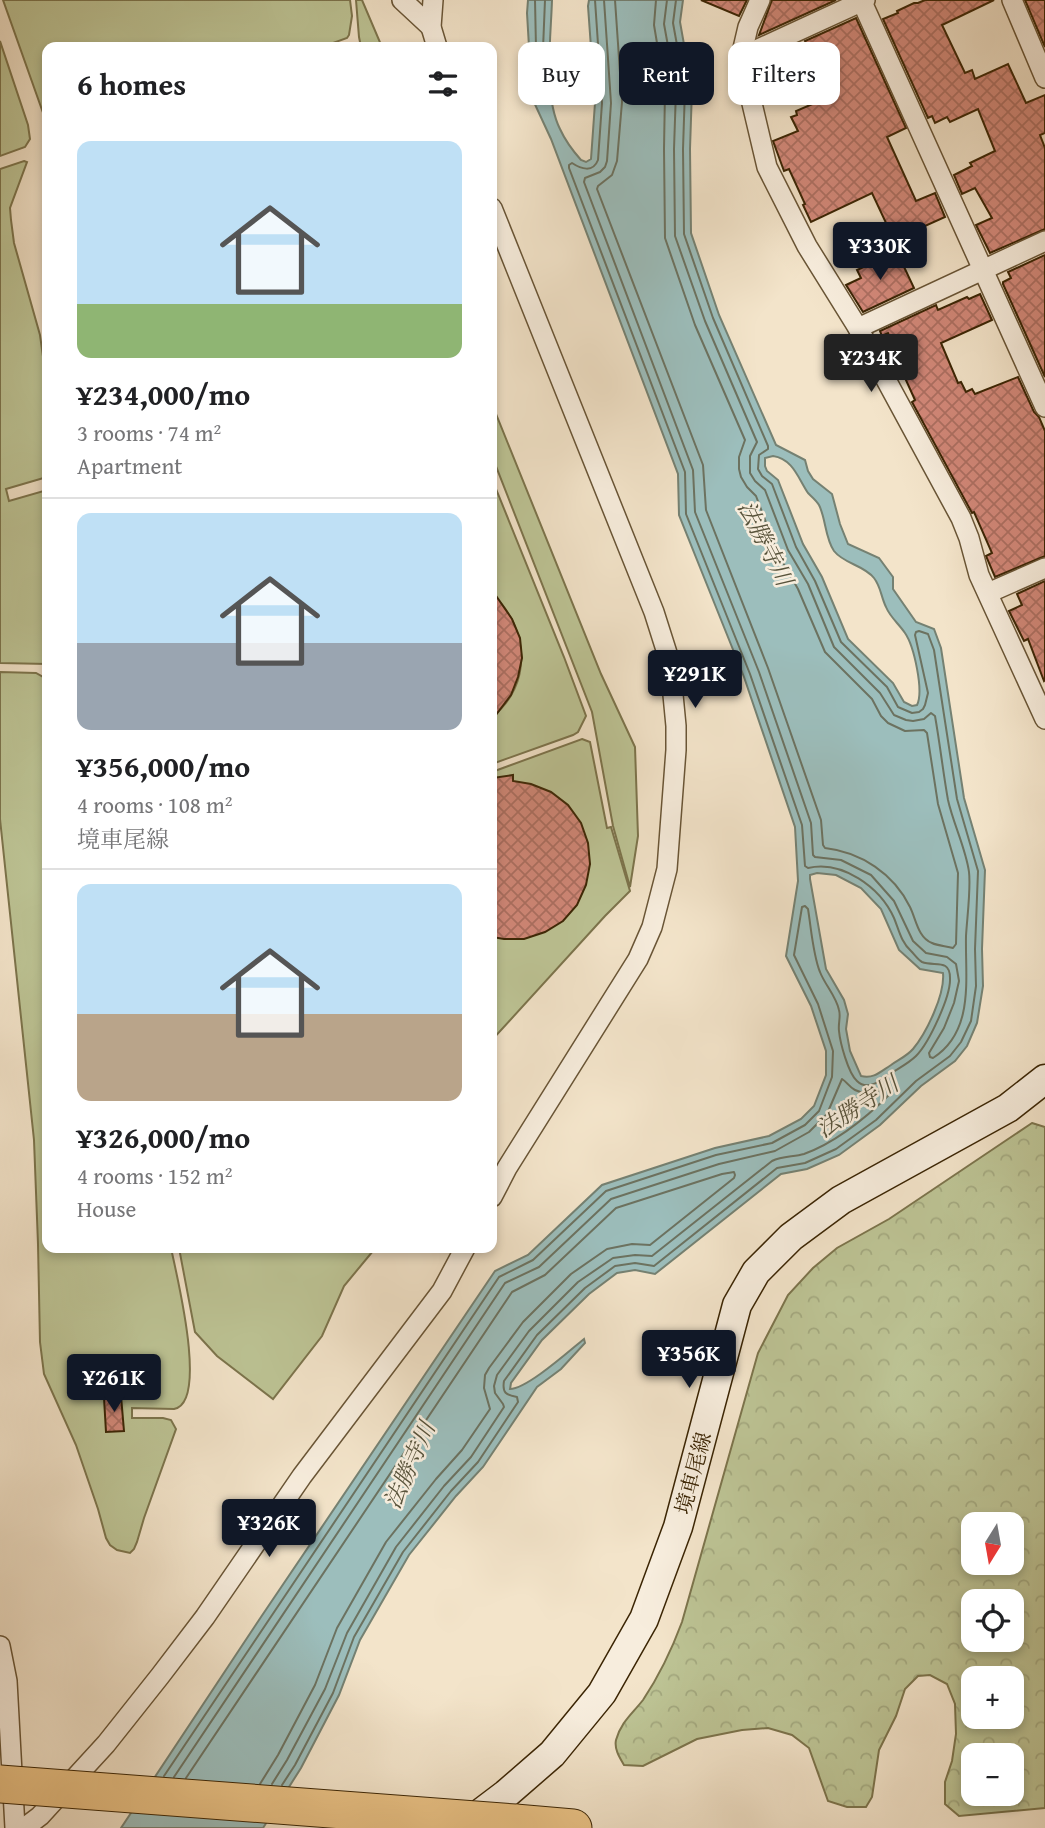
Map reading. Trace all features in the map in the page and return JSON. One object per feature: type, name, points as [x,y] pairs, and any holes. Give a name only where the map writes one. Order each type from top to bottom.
[{"type":"highway","points":[[0,1784],[573,1828]]},
{"type":"highway","points":[[0,1798],[388,1828]]},
{"type":"main road","name":"境車尾線","points":[[461,1828],[552,1754],[602,1693],[644,1619],[678,1527],[737,1305],[756,1272],[791,1237],[841,1200],[1008,1108],[1045,1079]]},
{"type":"street","points":[[402,0],[431,27]]},
{"type":"street","points":[[433,0],[431,27],[436,42]]},
{"type":"street","points":[[744,42],[760,0]]},
{"type":"street","points":[[1012,0],[1045,78]]},
{"type":"street","points":[[774,42],[864,1],[1045,407]]},
{"type":"street","points":[[752,105],[767,167],[807,246],[858,328],[961,518],[979,575],[1045,719]]},
{"type":"street","points":[[497,220],[654,612],[671,674],[676,750],[667,869],[652,927],[638,959],[497,1187]]},
{"type":"street","points":[[858,328],[1045,242]]},
{"type":"street","points":[[988,593],[1045,568]]},
{"type":"street","points":[[24,1828],[40,1816],[106,1744],[205,1617],[302,1476],[437,1298],[462,1253]]},
{"type":"street","points":[[0,1646],[7,1681],[15,1828]]},
{"type":"green space","points":[[3,0],[350,0],[352,16],[349,35],[336,42],[42,42],[42,110]]},
{"type":"green space","points":[[356,0],[362,0],[380,42],[360,42]]},
{"type":"green space","points":[[0,41],[28,125],[30,139],[25,147],[0,156]]},
{"type":"green space","points":[[27,162],[10,208],[14,243],[42,349],[42,478],[6,489],[9,501],[42,491],[42,664],[0,663],[0,169]]},
{"type":"green space","points":[[497,416],[601,674],[635,747],[638,836],[630,887],[613,826],[592,712],[497,469]]},
{"type":"green space","points":[[497,491],[586,716],[578,732],[573,735],[497,762],[497,712],[514,689],[520,673],[521,656],[519,639],[504,607],[497,599]]},
{"type":"green space","points":[[0,672],[36,673],[42,676],[42,1253],[172,1253],[188,1336],[189,1385],[184,1401],[174,1409],[132,1408],[132,1418],[171,1420],[176,1429],[137,1542],[130,1553],[117,1550],[106,1538],[76,1445],[44,1374],[40,1342],[34,1140],[0,819]]},
{"type":"green space","points":[[582,739],[590,742],[607,828],[611,827],[630,891],[497,1035],[497,770]]},
{"type":"green space","points":[[1032,1123],[1045,1127],[1045,1808],[959,1816],[945,1804],[945,1782],[952,1761],[956,1734],[955,1704],[947,1684],[930,1675],[918,1676],[905,1689],[896,1716],[879,1750],[872,1797],[866,1807],[847,1807],[828,1801],[809,1748],[792,1735],[768,1728],[697,1739],[643,1766],[624,1765],[617,1750],[616,1740],[621,1728],[654,1681],[682,1622],[758,1353],[788,1295],[813,1268],[837,1248],[889,1219]]},
{"type":"green space","points":[[180,1253],[371,1253],[344,1286],[322,1336],[273,1399],[217,1356],[195,1332]]},
{"type":"water","points":[[528,0],[552,0],[550,42],[529,42]]},
{"type":"water","name":"法勝寺川","points":[[589,0],[683,0],[680,22],[684,42],[619,42],[619,105],[691,105],[691,233],[719,315],[776,445],[805,460],[813,479],[832,494],[848,544],[879,558],[893,577],[893,589],[916,622],[934,629],[941,648],[964,798],[985,870],[983,986],[977,1023],[967,1046],[955,1061],[921,1086],[880,1125],[839,1155],[807,1169],[781,1174],[655,1274],[635,1270],[617,1273],[589,1294],[542,1340],[511,1383],[510,1389],[527,1383],[584,1339],[585,1343],[561,1369],[537,1387],[483,1467],[409,1555],[360,1640],[339,1695],[301,1768],[263,1828],[121,1828],[495,1271],[528,1255],[602,1185],[715,1148],[769,1136],[801,1119],[814,1106],[826,1075],[826,1051],[811,1006],[786,956],[798,881],[795,827],[744,677],[679,515],[678,474],[551,139],[535,105],[552,105],[560,129],[572,149],[581,160],[586,162],[591,159],[595,105],[605,105],[605,42],[591,42]],"holes":[[[765,458],[780,458],[790,465],[819,505],[834,551],[870,574],[876,581],[888,611],[905,633],[912,648],[919,679],[917,705],[904,702],[893,683],[848,639],[822,577],[803,544],[778,480],[765,466]],[[810,875],[836,875],[861,888],[881,909],[899,950],[920,969],[943,973],[938,1002],[918,1042],[908,1054],[873,1076],[861,1076],[850,1051],[846,1029],[848,1014],[844,1000],[826,969]]]},
{"type":"building","points":[[701,0],[747,0],[739,16]]},
{"type":"building","points":[[772,0],[836,0],[759,35]]},
{"type":"building","points":[[925,0],[994,0],[942,25],[965,73],[972,70],[975,79],[1008,64],[1026,103],[1045,95],[1045,133],[1040,135],[1045,148],[1045,229],[990,253],[976,225],[992,218],[975,188],[962,194],[954,175],[972,166],[970,163],[995,151],[978,109],[950,122],[947,117],[935,123],[932,116],[928,118],[883,19]]},
{"type":"building","points":[[1025,0],[1045,0],[1045,47]]},
{"type":"building","points":[[856,18],[906,128],[887,137],[916,201],[935,193],[945,217],[894,240],[872,193],[811,222],[789,169],[784,171],[773,141],[798,131],[791,117],[797,115],[796,111],[810,105],[840,105],[840,42],[805,41]]},
{"type":"building","points":[[897,252],[914,288],[863,312],[846,285],[861,278],[857,270]]},
{"type":"building","points":[[1045,255],[1045,377],[1003,282],[1011,278],[1008,272]]},
{"type":"building","points":[[980,294],[992,320],[941,343],[958,383],[961,382],[966,392],[972,389],[975,394],[1018,377],[1045,431],[1045,556],[995,577],[986,556],[992,553],[974,512],[972,513],[912,402],[915,400],[905,378],[907,377],[888,333],[882,336],[880,331],[936,305],[938,310]]},
{"type":"building","points":[[1045,581],[1044,681],[1028,639],[1024,641],[1009,611],[1022,605],[1017,594]]},
{"type":"building","points":[[497,597],[512,619],[520,638],[522,658],[511,695],[497,713]]},
{"type":"building","points":[[513,775],[513,781],[531,784],[551,792],[568,805],[581,823],[588,843],[590,864],[586,885],[577,905],[563,921],[545,932],[524,939],[497,938],[497,777]]},
{"type":"building","points":[[121,1396],[124,1431],[106,1432],[104,1398]]}]
